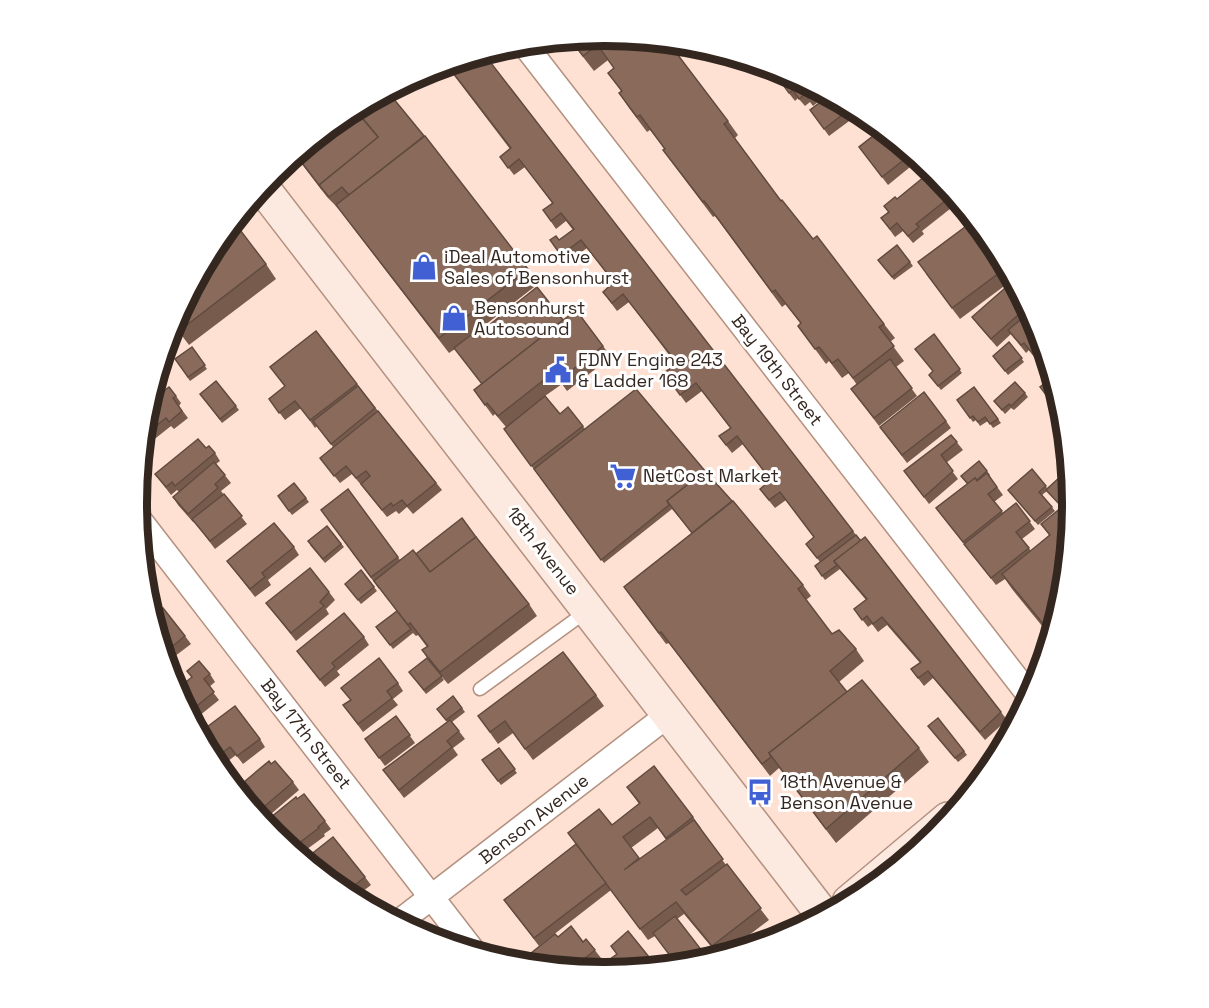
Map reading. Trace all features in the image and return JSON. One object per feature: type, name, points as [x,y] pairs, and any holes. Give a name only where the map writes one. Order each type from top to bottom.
[{"type":"street","name":"Bay 19th Street","points":[[531,52],[1023,687]]},
{"type":"street","name":"18th Avenue","points":[[268,195],[818,908]]},
{"type":"street","name":"Bay 17th Street","points":[[148,531],[464,939]]},
{"type":"street","name":"Benson Avenue","points":[[407,916],[668,715]]},
{"type":"lane","points":[[480,689],[588,610]]},
{"type":"building","points":[[596,46],[583,56],[576,47]]},
{"type":"building","points":[[606,46],[676,52],[728,121],[724,124],[781,201],[813,239],[817,236],[884,324],[879,327],[894,346],[853,378],[838,359],[832,363],[819,347],[815,349],[798,326],[801,323],[775,290],[772,292],[663,150],[665,149],[640,115],[637,117],[619,93],[622,91],[608,73],[614,68],[601,50]]},
{"type":"building","points":[[490,61],[853,531],[817,558],[806,544],[814,537],[780,492],[769,500],[760,489],[771,480],[737,436],[726,445],[719,436],[731,428],[696,383],[680,395],[664,373],[677,363],[623,294],[612,303],[603,292],[614,282],[581,240],[561,255],[550,240],[556,236],[559,240],[574,229],[561,213],[551,221],[543,210],[553,203],[519,159],[508,168],[500,157],[511,148],[453,73]]},
{"type":"building","points":[[781,82],[811,96],[808,98],[805,94],[799,99],[793,90],[789,93]]},
{"type":"building","points":[[393,99],[424,136],[349,195],[342,187],[329,197],[319,185],[378,137],[362,117]]},
{"type":"building","points":[[821,102],[843,114],[824,129],[810,110]]},
{"type":"building","points":[[361,117],[378,137],[319,185],[322,189],[301,162]]},
{"type":"building","points":[[874,135],[905,159],[882,177],[859,147]]},
{"type":"building","points":[[425,136],[528,269],[439,338],[336,205]]},
{"type":"building","points":[[924,177],[946,200],[916,224],[919,227],[908,236],[897,223],[890,229],[881,218],[889,212],[884,206],[895,197],[897,199]]},
{"type":"building","points":[[967,225],[999,273],[952,308],[918,262]]},
{"type":"building","points":[[239,229],[266,264],[182,329],[208,275]]},
{"type":"building","points":[[897,245],[910,262],[892,277],[878,260]]},
{"type":"building","points":[[1007,286],[1020,313],[991,339],[972,317]]},
{"type":"building","points":[[537,287],[563,320],[482,384],[454,348],[471,335],[473,338]]},
{"type":"building","name":"FDNY Engine 243 & Ladder 168","points":[[576,310],[603,346],[559,380],[554,372],[498,416],[487,403],[485,405],[474,390]]},
{"type":"building","points":[[1022,318],[1039,362],[1024,343],[1021,345],[1008,330]]},
{"type":"building","points":[[316,331],[357,384],[310,420],[295,401],[279,413],[269,399],[285,386],[270,367]]},
{"type":"building","points":[[934,334],[960,369],[938,386],[929,375],[933,371],[915,349]]},
{"type":"building","points":[[1009,342],[1022,358],[1005,371],[993,356]]},
{"type":"building","points":[[192,347],[205,365],[188,377],[175,359]]},
{"type":"building","points":[[890,359],[912,388],[874,418],[851,389]]},
{"type":"building","points":[[216,381],[236,406],[220,419],[200,394]]},
{"type":"building","points":[[1015,382],[1025,393],[1011,406],[1009,404],[1002,410],[994,401]]},
{"type":"building","points":[[1045,383],[1049,399],[1040,387]]},
{"type":"building","points":[[358,386],[375,408],[331,444],[313,421]]},
{"type":"building","points":[[169,387],[176,396],[173,398],[182,411],[169,422],[166,418],[154,428],[156,415],[161,393]]},
{"type":"building","points":[[974,387],[998,419],[990,424],[985,417],[978,422],[973,416],[970,418],[957,400]]},
{"type":"building","name":"NetCost Market","points":[[636,389],[705,471],[667,501],[669,505],[601,560],[534,469]]},
{"type":"building","points":[[924,392],[946,421],[902,455],[880,427]]},
{"type":"building","points":[[545,396],[560,414],[568,407],[583,426],[531,466],[504,429]]},
{"type":"building","points":[[378,411],[436,483],[407,506],[402,500],[393,506],[391,503],[382,510],[361,484],[370,476],[366,471],[356,478],[346,466],[334,476],[320,458]]},
{"type":"building","points":[[951,435],[957,442],[941,455],[953,471],[924,497],[904,471]]},
{"type":"building","points":[[198,439],[206,448],[209,446],[215,453],[175,486],[172,482],[166,487],[155,474]]},
{"type":"building","points":[[979,461],[987,471],[968,484],[961,476]]},
{"type":"building","points":[[214,462],[225,475],[215,484],[218,488],[188,514],[173,497]]},
{"type":"building","points":[[1032,469],[1046,486],[1039,492],[1052,507],[1035,521],[1008,490]]},
{"type":"building","points":[[705,471],[732,501],[692,533],[667,501]]},
{"type":"building","points":[[987,473],[997,487],[988,494],[1002,511],[963,542],[936,508],[975,478],[977,481]]},
{"type":"building","points":[[1061,476],[1062,507],[1046,490]]},
{"type":"building","points":[[294,483],[306,498],[289,511],[278,496]]},
{"type":"building","points":[[348,489],[398,557],[371,577],[321,510]]},
{"type":"building","points":[[224,494],[242,516],[210,541],[192,519]]},
{"type":"building","points":[[733,501],[803,585],[798,589],[832,634],[839,630],[856,649],[830,671],[847,692],[769,753],[771,757],[762,764],[624,587]]},
{"type":"building","points":[[1016,503],[1030,521],[1016,532],[1029,548],[991,578],[964,544]]},
{"type":"building","points":[[1062,507],[1058,564],[1045,626],[1002,574],[1050,535],[1041,524]]},
{"type":"building","points":[[462,518],[476,537],[430,572],[416,554]]},
{"type":"building","points":[[274,523],[294,547],[262,573],[265,577],[250,589],[227,561]]},
{"type":"building","points":[[327,526],[341,544],[323,559],[308,541]]},
{"type":"building","points":[[856,535],[861,541],[834,561],[837,565],[822,576],[815,566]]},
{"type":"building","points":[[476,537],[529,604],[440,672],[422,650],[428,646],[410,623],[408,625],[374,581],[413,550],[430,572]]},
{"type":"building","points":[[865,537],[1001,712],[980,732],[928,671],[918,678],[911,669],[921,662],[882,617],[873,624],[867,616],[862,620],[854,609],[867,599],[834,561]]},
{"type":"building","points":[[310,568],[329,592],[320,602],[324,606],[291,633],[266,603]]},
{"type":"building","points":[[361,570],[374,587],[358,600],[345,584]]},
{"type":"building","points":[[163,608],[185,636],[170,648],[163,622],[160,610]]},
{"type":"building","points":[[397,611],[411,629],[390,645],[376,627]]},
{"type":"building","points":[[344,613],[364,637],[332,663],[335,667],[320,680],[297,651]]},
{"type":"building","points":[[563,652],[596,695],[525,749],[505,721],[490,732],[478,716]]},
{"type":"building","points":[[379,658],[398,683],[387,691],[392,698],[358,724],[343,705],[351,700],[341,688]]},
{"type":"building","points":[[427,658],[442,676],[424,690],[409,672]]},
{"type":"building","points":[[199,661],[210,674],[204,679],[214,692],[195,708],[184,684],[192,677],[187,671]]},
{"type":"building","points":[[862,680],[919,748],[826,829],[769,753]]},
{"type":"building","points":[[453,696],[462,708],[446,720],[437,709]]},
{"type":"building","points":[[235,706],[260,739],[237,756],[230,747],[222,753],[223,757],[205,728]]},
{"type":"building","points":[[396,716],[410,735],[379,758],[365,739]]},
{"type":"building","points":[[938,718],[964,751],[955,758],[928,726]]},
{"type":"building","points":[[450,720],[459,731],[447,741],[452,747],[399,790],[383,770]]},
{"type":"building","points":[[499,748],[515,769],[498,781],[482,760]]},
{"type":"building","points":[[269,761],[271,764],[275,761],[293,782],[263,808],[244,782]]},
{"type":"building","points":[[654,766],[693,817],[666,838],[650,817],[623,837],[639,858],[624,870],[694,820],[723,859],[681,890],[686,895],[727,864],[761,908],[712,946],[676,902],[640,929],[568,833],[599,809],[612,825],[640,803],[627,787]]},
{"type":"building","points":[[304,794],[325,821],[298,844],[271,817],[296,797],[297,799]]},
{"type":"building","points":[[333,837],[365,877],[354,886],[311,855]]},
{"type":"building","points":[[576,844],[606,883],[534,938],[504,900]]},
{"type":"building","points":[[675,916],[702,951],[671,957],[653,933]]},
{"type":"building","points":[[571,926],[583,942],[586,939],[595,950],[581,961],[545,958],[530,954],[555,934],[558,937]]},
{"type":"building","points":[[628,931],[651,959],[606,962],[617,954],[611,946]]},
{"type":"place","name":"iDeal Automotive Sales of Bensonhurst","points":[[424,267]]},
{"type":"place","name":"Bensonhurst Autosound","points":[[454,318]]},
{"type":"place","name":"FDNY Engine 243 & Ladder 168","points":[[558,370]]},
{"type":"place","name":"NetCost Market","points":[[623,476]]},
{"type":"place","name":"18th Avenue & Benson Avenue","points":[[760,792]]}]
